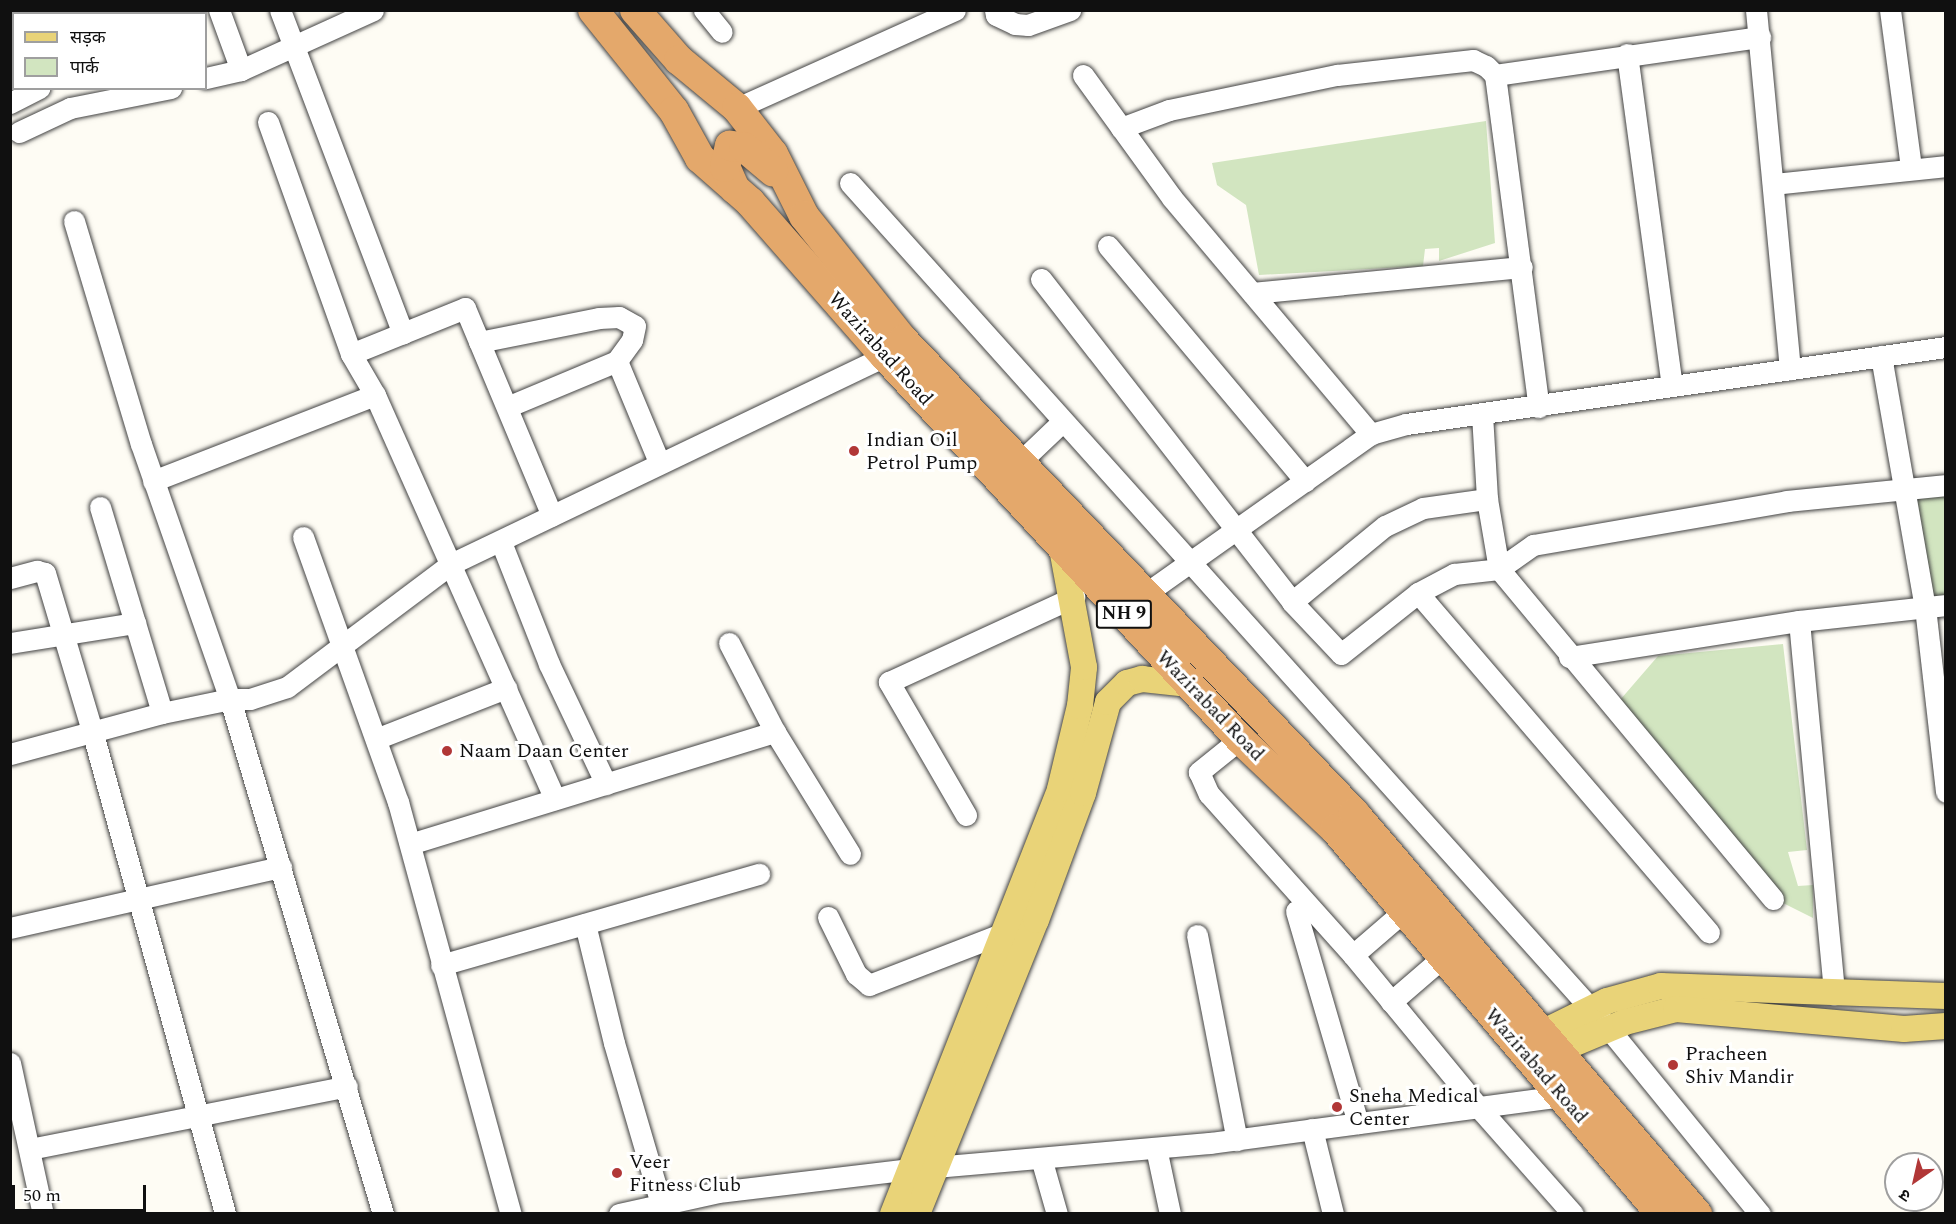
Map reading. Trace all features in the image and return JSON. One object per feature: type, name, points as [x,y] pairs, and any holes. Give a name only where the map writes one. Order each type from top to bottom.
[{"type":"highway","name":"Wazirabad Road","points":[[593,10],[674,111],[700,158],[735,189],[885,356],[1240,739],[1335,829],[1661,1214]]},
{"type":"highway","name":"Wazirabad Road","points":[[635,10],[679,60],[737,108],[773,154],[804,216],[903,340],[1354,813],[1697,1214]]},
{"type":"highway","points":[[735,189],[725,167],[726,152],[735,143],[785,181]]},
{"type":"main road","points":[[917,1214],[924,1169],[1006,932],[1060,789],[1080,706],[1084,667],[1074,597],[1062,548]]},
{"type":"main road","points":[[893,1214],[924,1169],[1079,804],[1108,702],[1127,683],[1142,679],[1188,684]]},
{"type":"main road","points":[[1549,1042],[1589,1010],[1661,986],[1834,994],[1946,996]]},
{"type":"main road","points":[[1549,1042],[1608,1029],[1676,1009],[1904,1029],[1946,1026]]},
{"type":"street","points":[[219,10],[241,70]]},
{"type":"street","points":[[280,10],[403,333]]},
{"type":"street","points":[[207,75],[241,70],[373,10]]},
{"type":"street","points":[[704,10],[722,32]]},
{"type":"street","points":[[737,108],[918,16],[955,10]]},
{"type":"street","points":[[995,10],[996,15],[1015,24],[1028,25],[1070,10]]},
{"type":"street","points":[[1756,10],[1790,369]]},
{"type":"street","points":[[1890,10],[1911,167]]},
{"type":"street","points":[[1495,75],[1626,54],[1760,37]]},
{"type":"street","points":[[1626,54],[1672,385]]},
{"type":"street","points":[[1121,128],[1169,110],[1337,75],[1473,60],[1486,66],[1495,75],[1539,407]]},
{"type":"street","points":[[1083,75],[1172,198],[1371,434]]},
{"type":"street","points":[[10,103],[35,90]]},
{"type":"street","points":[[19,132],[70,108],[132,92],[152,90]]},
{"type":"street","points":[[268,122],[351,354],[375,395],[555,800]]},
{"type":"street","points":[[1773,184],[1911,167],[1946,166]]},
{"type":"street","points":[[850,183],[1188,564],[1608,1029],[1760,1214]]},
{"type":"street","points":[[74,220],[153,481],[230,699],[384,1214]]},
{"type":"street","points":[[1108,246],[1305,481]]},
{"type":"street","points":[[1252,293],[1522,267]]},
{"type":"street","points":[[1041,279],[1292,602],[1341,654],[1419,593],[1455,574],[1499,569],[1533,545],[1787,501],[1902,492],[1946,485]]},
{"type":"street","points":[[351,354],[465,308],[552,516]]},
{"type":"street","points":[[479,342],[619,317],[635,326],[632,340],[617,361],[507,407]]},
{"type":"street","points":[[1144,594],[1371,434],[1406,424],[1539,407],[1672,385],[1946,347]]},
{"type":"street","points":[[10,754],[93,734],[162,713],[230,699],[250,699],[287,687],[343,648],[451,564],[501,542],[659,462],[885,356]]},
{"type":"street","points":[[1881,356],[1902,492],[1935,606],[1946,792]]},
{"type":"street","points":[[617,361],[659,462]]},
{"type":"street","points":[[153,481],[375,395]]},
{"type":"street","points":[[1482,414],[1487,499],[1499,569],[1569,657],[1773,899]]},
{"type":"street","points":[[1020,462],[1062,422]]},
{"type":"street","points":[[1292,602],[1385,526],[1423,507],[1487,499]]},
{"type":"street","points":[[100,507],[162,713]]},
{"type":"street","points":[[303,537],[376,739],[410,844],[441,965],[511,1214]]},
{"type":"street","points":[[501,542],[549,664],[606,783]]},
{"type":"street","points":[[10,578],[37,571],[45,573],[61,636],[93,734],[225,1214]]},
{"type":"street","points":[[1419,593],[1709,932]]},
{"type":"street","points":[[966,815],[888,682],[1074,597]]},
{"type":"street","points":[[1569,657],[1798,621],[1935,606]]},
{"type":"street","points":[[1798,621],[1834,994]]},
{"type":"street","points":[[10,643],[135,623]]},
{"type":"street","points":[[729,643],[775,732],[850,854]]},
{"type":"street","points":[[376,739],[506,688]]},
{"type":"street","points":[[410,844],[775,732]]},
{"type":"street","points":[[1240,739],[1198,772],[1209,794],[1353,954],[1480,1109],[1573,1214]]},
{"type":"street","points":[[10,928],[139,901],[281,867]]},
{"type":"street","points":[[441,965],[759,874]]},
{"type":"street","points":[[1296,911],[1358,1123]]},
{"type":"street","points":[[1353,954],[1404,912]]},
{"type":"street","points":[[828,917],[856,974],[869,985],[1006,932]]},
{"type":"street","points":[[585,924],[614,1043],[671,1206]]},
{"type":"street","points":[[1197,936],[1237,1140]]},
{"type":"street","points":[[1391,1002],[1442,957]]},
{"type":"street","points":[[10,1063],[43,1214]]},
{"type":"street","points":[[30,1149],[347,1086]]},
{"type":"street","points":[[619,1214],[671,1206],[718,1192],[924,1169],[1237,1140],[1563,1096]]},
{"type":"street","points":[[1312,1129],[1333,1214]]},
{"type":"street","points":[[1156,1148],[1170,1214]]},
{"type":"street","points":[[1041,1158],[1057,1214]]},
{"type":"green space","points":[[1486,121],[1495,243],[1439,261],[1439,248],[1425,249],[1423,266],[1259,275],[1246,205],[1217,185],[1212,163]]},
{"type":"green space","points":[[1945,490],[1945,602],[1928,604],[1906,495]]},
{"type":"green space","points":[[1783,644],[1807,850],[1788,852],[1798,886],[1813,885],[1813,918],[1783,903],[1620,700],[1658,656]]},
{"type":"place","name":"Indian Oil Petrol Pump","points":[[854,451]]},
{"type":"place","name":"Naam Daan Center","points":[[447,751]]},
{"type":"place","name":"Pracheen Shiv Mandir","points":[[1673,1065]]},
{"type":"place","name":"Sneha Medical Center","points":[[1337,1107]]},
{"type":"place","name":"Veer Fitness Club","points":[[617,1173]]}]
